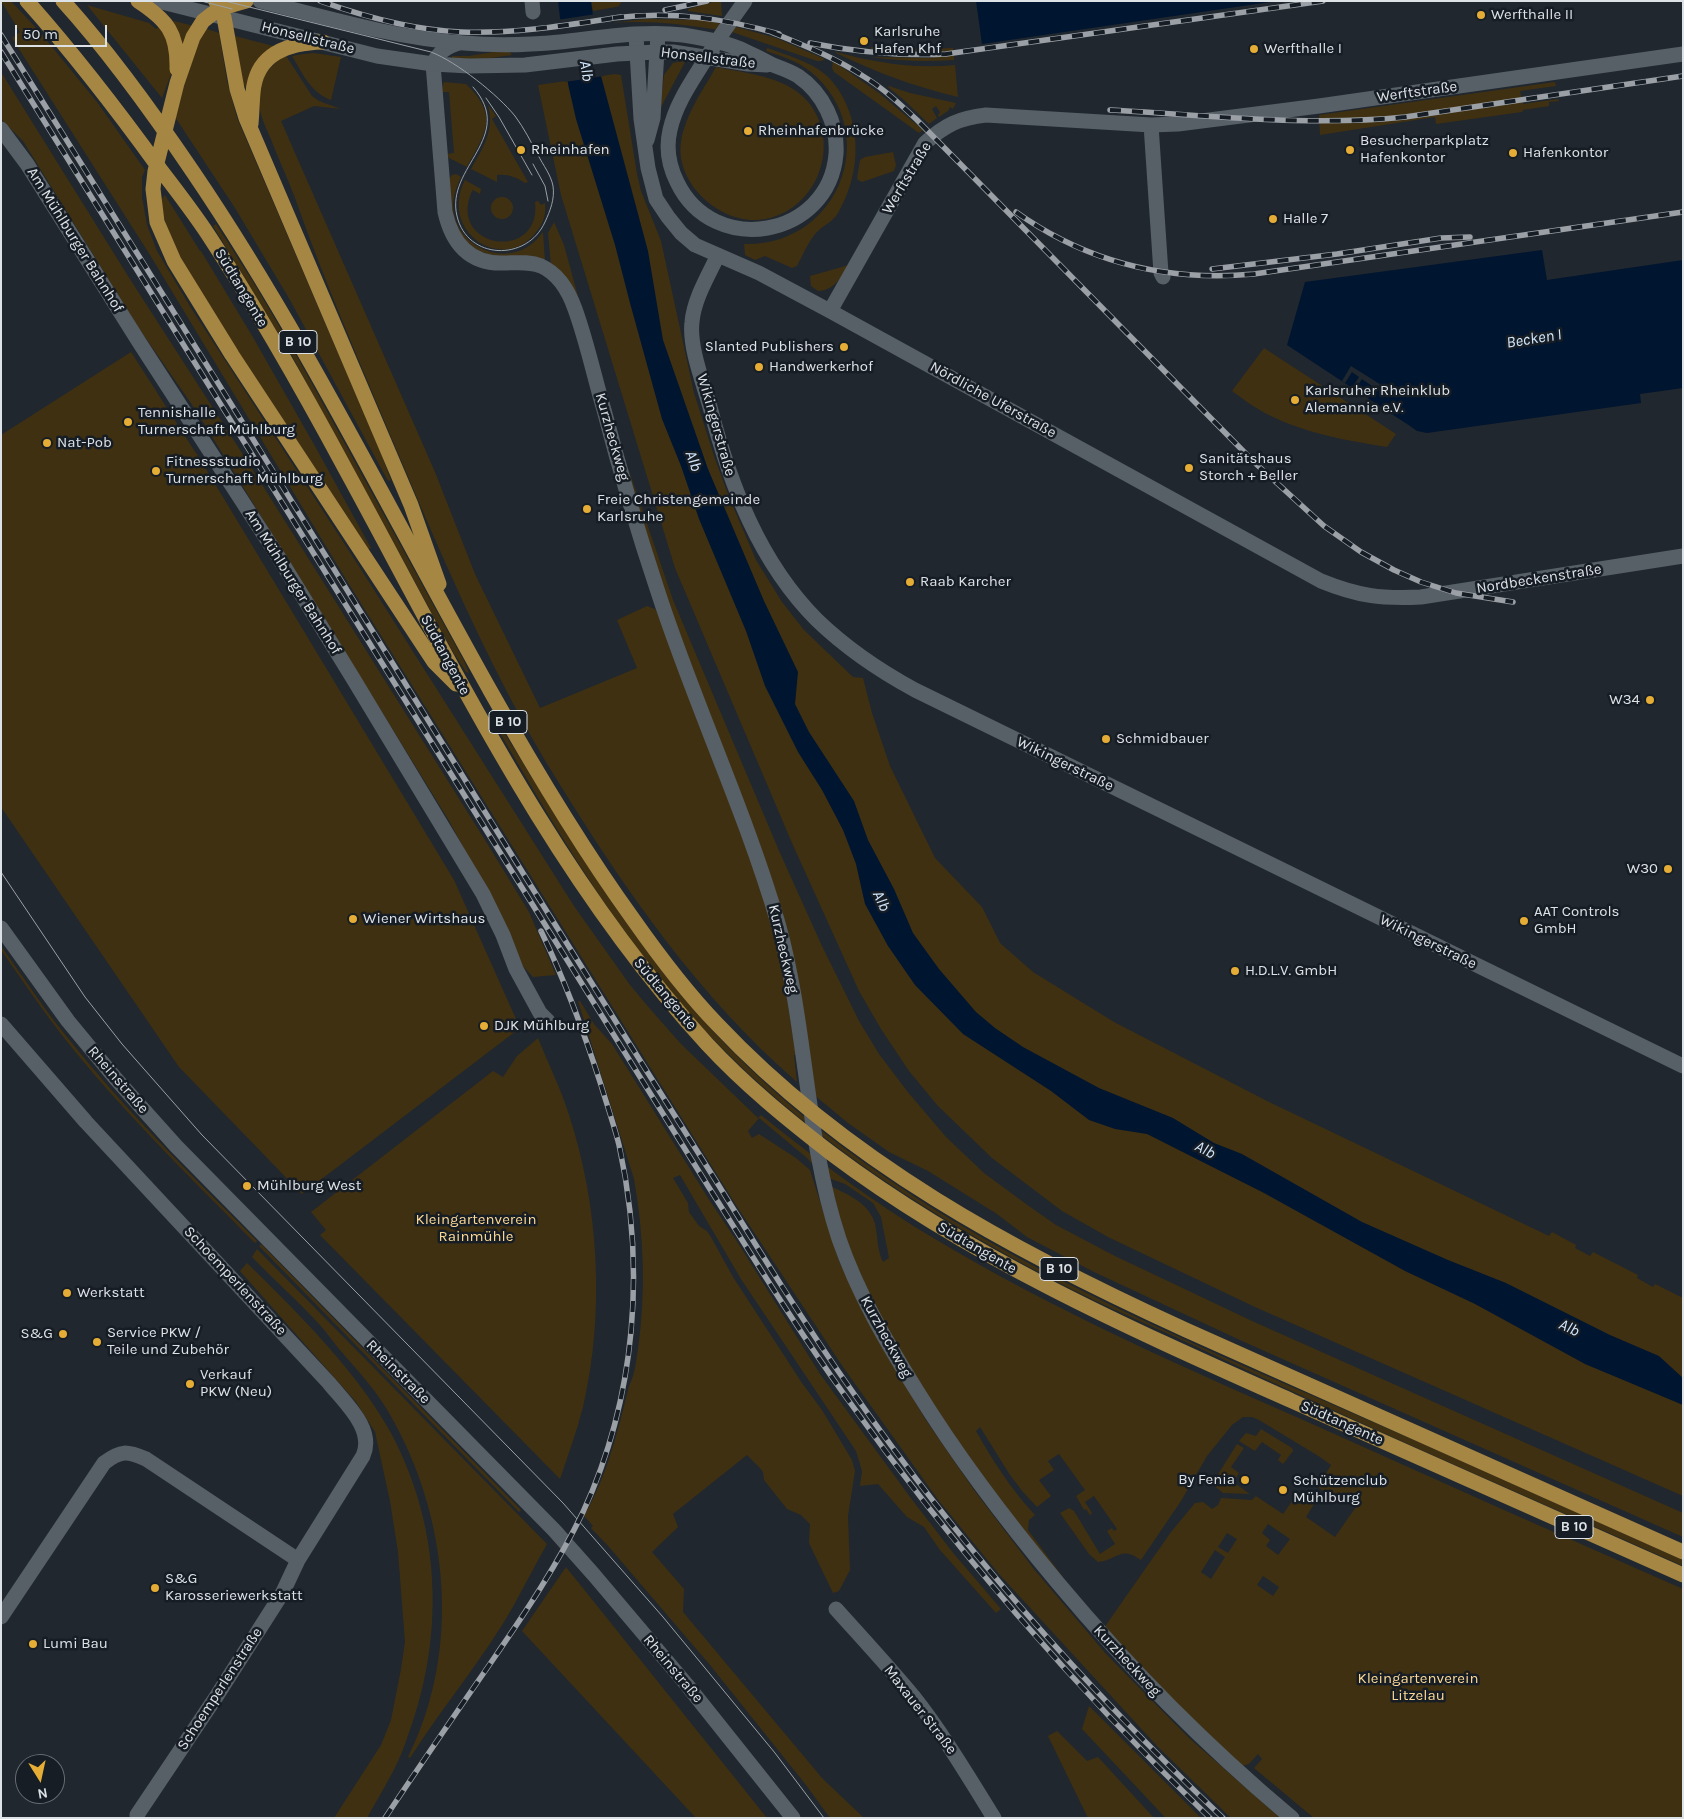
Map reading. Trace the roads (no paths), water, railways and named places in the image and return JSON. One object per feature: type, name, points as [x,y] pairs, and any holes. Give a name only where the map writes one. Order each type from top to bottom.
[{"type":"highway","name":"Südtangente","points":[[27,1],[85,68],[206,232],[248,299],[345,468],[468,696],[551,836],[616,933],[649,976],[710,1047],[756,1093],[861,1175],[917,1213],[984,1253],[1117,1322],[1683,1575]]},
{"type":"highway","name":"Südtangente","points":[[63,1],[140,95],[228,223],[308,358],[519,742],[562,814],[607,883],[666,966],[714,1022],[763,1071],[815,1116],[865,1153],[984,1229],[1095,1287],[1194,1334],[1683,1552]]},
{"type":"highway","points":[[138,1],[162,19],[171,32],[177,49],[177,83]]},
{"type":"highway","points":[[246,1],[218,11],[204,21],[197,29],[177,83],[153,189],[154,208],[162,236],[174,261],[232,355],[434,662],[468,696]]},
{"type":"highway","points":[[218,11],[237,89],[251,130],[411,505],[456,630]]},
{"type":"highway","points":[[251,130],[254,84],[268,58],[285,48],[297,44],[323,42]]},
{"type":"street","name":"Honsellstraße","points":[[158,1],[218,11],[378,56],[433,64],[469,66],[525,65],[637,52],[657,52],[700,56],[748,64],[774,65]]},
{"type":"street","name":"Honsellstraße","points":[[260,1],[398,35],[459,43],[520,44],[636,35],[683,35],[742,49],[774,65]]},
{"type":"street","points":[[745,1],[724,30],[680,102],[672,122],[668,145],[669,160],[673,174],[690,203],[718,223],[734,228],[750,230],[783,224],[800,215],[814,203],[831,178],[836,152],[835,135],[831,118],[824,103],[799,76],[774,65]]},
{"type":"street","name":"Nördliche Uferstraße","points":[[646,147],[653,118],[658,34]]},
{"type":"street","name":"Nördliche Uferstraße","points":[[636,35],[640,119],[651,184],[656,198],[668,217],[681,233],[695,245],[759,273],[830,311],[1321,581],[1357,594],[1394,598]]},
{"type":"street","points":[[433,64],[443,50],[459,43]]},
{"type":"street","points":[[520,44],[530,52],[530,58],[525,65]]},
{"type":"street","name":"Werftstraße","points":[[830,311],[925,143],[944,127],[968,117],[986,115],[1151,125],[1178,124],[1683,54]]},
{"type":"street","name":"Kurzheckweg","points":[[433,64],[445,212],[454,238],[467,252],[483,261],[498,264],[528,263],[541,266],[563,283],[576,312],[658,594],[768,889],[784,944],[794,991],[816,1141],[834,1220],[858,1286],[887,1342],[938,1425],[983,1490],[1096,1628],[1135,1671],[1205,1742],[1292,1818]]},
{"type":"street","points":[[1151,125],[1161,273],[1163,278]]},
{"type":"street","name":"Am Mühlburger Bahnhof","points":[[1,128],[27,164],[139,342],[279,558],[354,680],[483,894],[503,935],[516,969],[540,1013],[548,1021]]},
{"type":"street","name":"Wikingerstraße","points":[[718,255],[697,301],[692,323],[695,351],[720,444],[733,485],[763,548],[793,591],[816,619],[829,630],[886,674],[915,690],[1683,1066]]},
{"type":"street","name":"Nordbeckenstraße","points":[[1394,598],[1421,597],[1456,592],[1683,556]]},
{"type":"street","name":"Rheinstraße","points":[[1,928],[68,1021],[170,1140],[554,1530],[682,1678],[793,1818]]},
{"type":"street","name":"Schoemperlenstraße","points":[[1,1024],[86,1122],[329,1383],[349,1407],[364,1430],[367,1443],[363,1456],[298,1560],[278,1600],[137,1815]]},
{"type":"street","points":[[1,1617],[104,1462],[116,1453],[131,1453],[146,1459],[298,1560]]},
{"type":"street","name":"Maxauer Straße","points":[[836,1609],[922,1708],[959,1760],[994,1818]]},
{"type":"water","name":"Alb","points":[[558,1],[591,1],[601,76],[648,251],[663,340],[708,469],[764,601],[798,672],[795,704],[809,732],[854,801],[868,840],[894,889],[913,933],[939,969],[976,1012],[995,1028],[1023,1047],[1099,1088],[1173,1118],[1214,1143],[1242,1154],[1362,1222],[1506,1283],[1610,1335],[1659,1356],[1683,1378],[1683,1405],[1585,1364],[1475,1304],[1405,1271],[1264,1193],[1147,1134],[1115,1129],[1089,1120],[1051,1091],[963,1034],[915,985],[888,946],[865,904],[856,864],[843,830],[822,790],[798,752],[765,686],[746,631],[699,519],[681,466],[662,419],[615,245],[576,119],[568,84]]},
{"type":"water","points":[[976,1],[1277,1],[982,44]]},
{"type":"water","name":"Becken I","points":[[1542,250],[1547,280],[1683,260],[1683,388],[1640,394],[1641,403],[1427,433],[1417,431],[1287,345],[1305,282]]},
{"type":"tram line","points":[[201,1],[232,9]]},
{"type":"tram line","points":[[225,1],[431,52],[453,63],[488,89],[515,116],[549,174],[553,186],[553,200],[545,222],[536,235],[525,244],[512,249],[484,248],[472,241],[463,231],[457,216],[456,198],[461,182],[484,137],[487,121],[484,105],[473,87]]},
{"type":"tram line","points":[[486,98],[532,175]]},
{"type":"tram line","points":[[533,164],[545,186],[548,201]]},
{"type":"tram line","points":[[1,872],[85,997],[122,1044],[202,1135],[563,1503],[663,1617],[775,1753],[824,1818]]},
{"type":"railway","points":[[320,1],[390,22],[425,29],[461,32],[501,32],[621,17]]},
{"type":"railway","points":[[665,10],[707,1]]},
{"type":"railway","points":[[810,43],[878,53],[946,54],[1323,1]]},
{"type":"railway","points":[[613,18],[656,15],[697,17],[758,28],[779,34]]},
{"type":"railway","points":[[771,32],[852,69],[898,102],[1255,463],[1324,526],[1361,552],[1421,582],[1456,593],[1513,602]]},
{"type":"railway","points":[[1,35],[600,997],[799,1313],[834,1365],[893,1449],[936,1505],[1027,1614],[1122,1718],[1223,1818]]},
{"type":"railway","points":[[1,52],[708,1186],[810,1345],[887,1453],[973,1563],[1064,1668],[1160,1769],[1210,1818]]},
{"type":"railway","points":[[1110,110],[1258,119],[1368,120],[1405,117],[1683,76]]},
{"type":"railway","points":[[1016,212],[1043,230],[1100,256],[1129,265],[1159,271],[1190,275],[1222,276],[1254,274],[1683,212]]},
{"type":"railway","points":[[1212,269],[1337,254],[1441,238],[1470,237]]},
{"type":"railway","points":[[385,1818],[517,1625],[563,1550],[583,1512],[601,1469],[615,1424],[625,1378],[631,1332],[632,1238],[627,1191],[619,1145],[581,1026],[541,931]]},
{"type":"place","name":"Werfthalle II","points":[[1481,15]]},
{"type":"place","name":"Karlsruhe Hafen Khf","points":[[864,41]]},
{"type":"place","name":"Werfthalle I","points":[[1254,49]]},
{"type":"place","name":"Rheinhafenbrücke","points":[[748,131]]},
{"type":"place","name":"Rheinhafen","points":[[521,150]]},
{"type":"place","name":"Besucherparkplatz Hafenkontor","points":[[1350,150]]},
{"type":"place","name":"Hafenkontor","points":[[1513,153]]},
{"type":"place","name":"Halle 7","points":[[1273,219]]},
{"type":"place","name":"Slanted Publishers","points":[[844,347]]},
{"type":"place","name":"Handwerkerhof","points":[[759,367]]},
{"type":"place","name":"Karlsruher Rheinklub Alemannia e.V.","points":[[1295,400]]},
{"type":"place","name":"Tennishalle Turnerschaft Mühlburg","points":[[128,422]]},
{"type":"place","name":"Nat-Pob","points":[[47,443]]},
{"type":"place","name":"Sanitätshaus Storch + Beller","points":[[1189,468]]},
{"type":"place","name":"Fitnessstudio Turnerschaft Mühlburg","points":[[156,471]]},
{"type":"place","name":"Freie Christengemeinde Karlsruhe","points":[[587,509]]},
{"type":"place","name":"Raab Karcher","points":[[910,582]]},
{"type":"place","name":"W34","points":[[1650,700]]},
{"type":"place","name":"Schmidbauer","points":[[1106,739]]},
{"type":"place","name":"W30","points":[[1668,869]]},
{"type":"place","name":"Wiener Wirtshaus","points":[[353,919]]},
{"type":"place","name":"AAT Controls GmbH","points":[[1524,921]]},
{"type":"place","name":"H.D.L.V. GmbH","points":[[1235,971]]},
{"type":"place","name":"DJK Mühlburg","points":[[484,1026]]},
{"type":"place","name":"Mühlburg West","points":[[247,1186]]},
{"type":"place","name":"Werkstatt","points":[[67,1293]]},
{"type":"place","name":"S&G","points":[[63,1334]]},
{"type":"place","name":"Service PKW / Teile und Zubehör","points":[[97,1342]]},
{"type":"place","name":"Verkauf PKW (Neu)","points":[[190,1384]]},
{"type":"place","name":"By Fenia","points":[[1245,1480]]},
{"type":"place","name":"Schützenclub Mühlburg","points":[[1283,1490]]},
{"type":"place","name":"S&G Karosseriewerkstatt","points":[[155,1588]]},
{"type":"place","name":"Lumi Bau","points":[[33,1644]]},
{"type":"park label","name":"Kleingartenverein Rainmühle","points":[[476,1228]]},
{"type":"park label","name":"Kleingartenverein Litzelau","points":[[1418,1688]]}]
